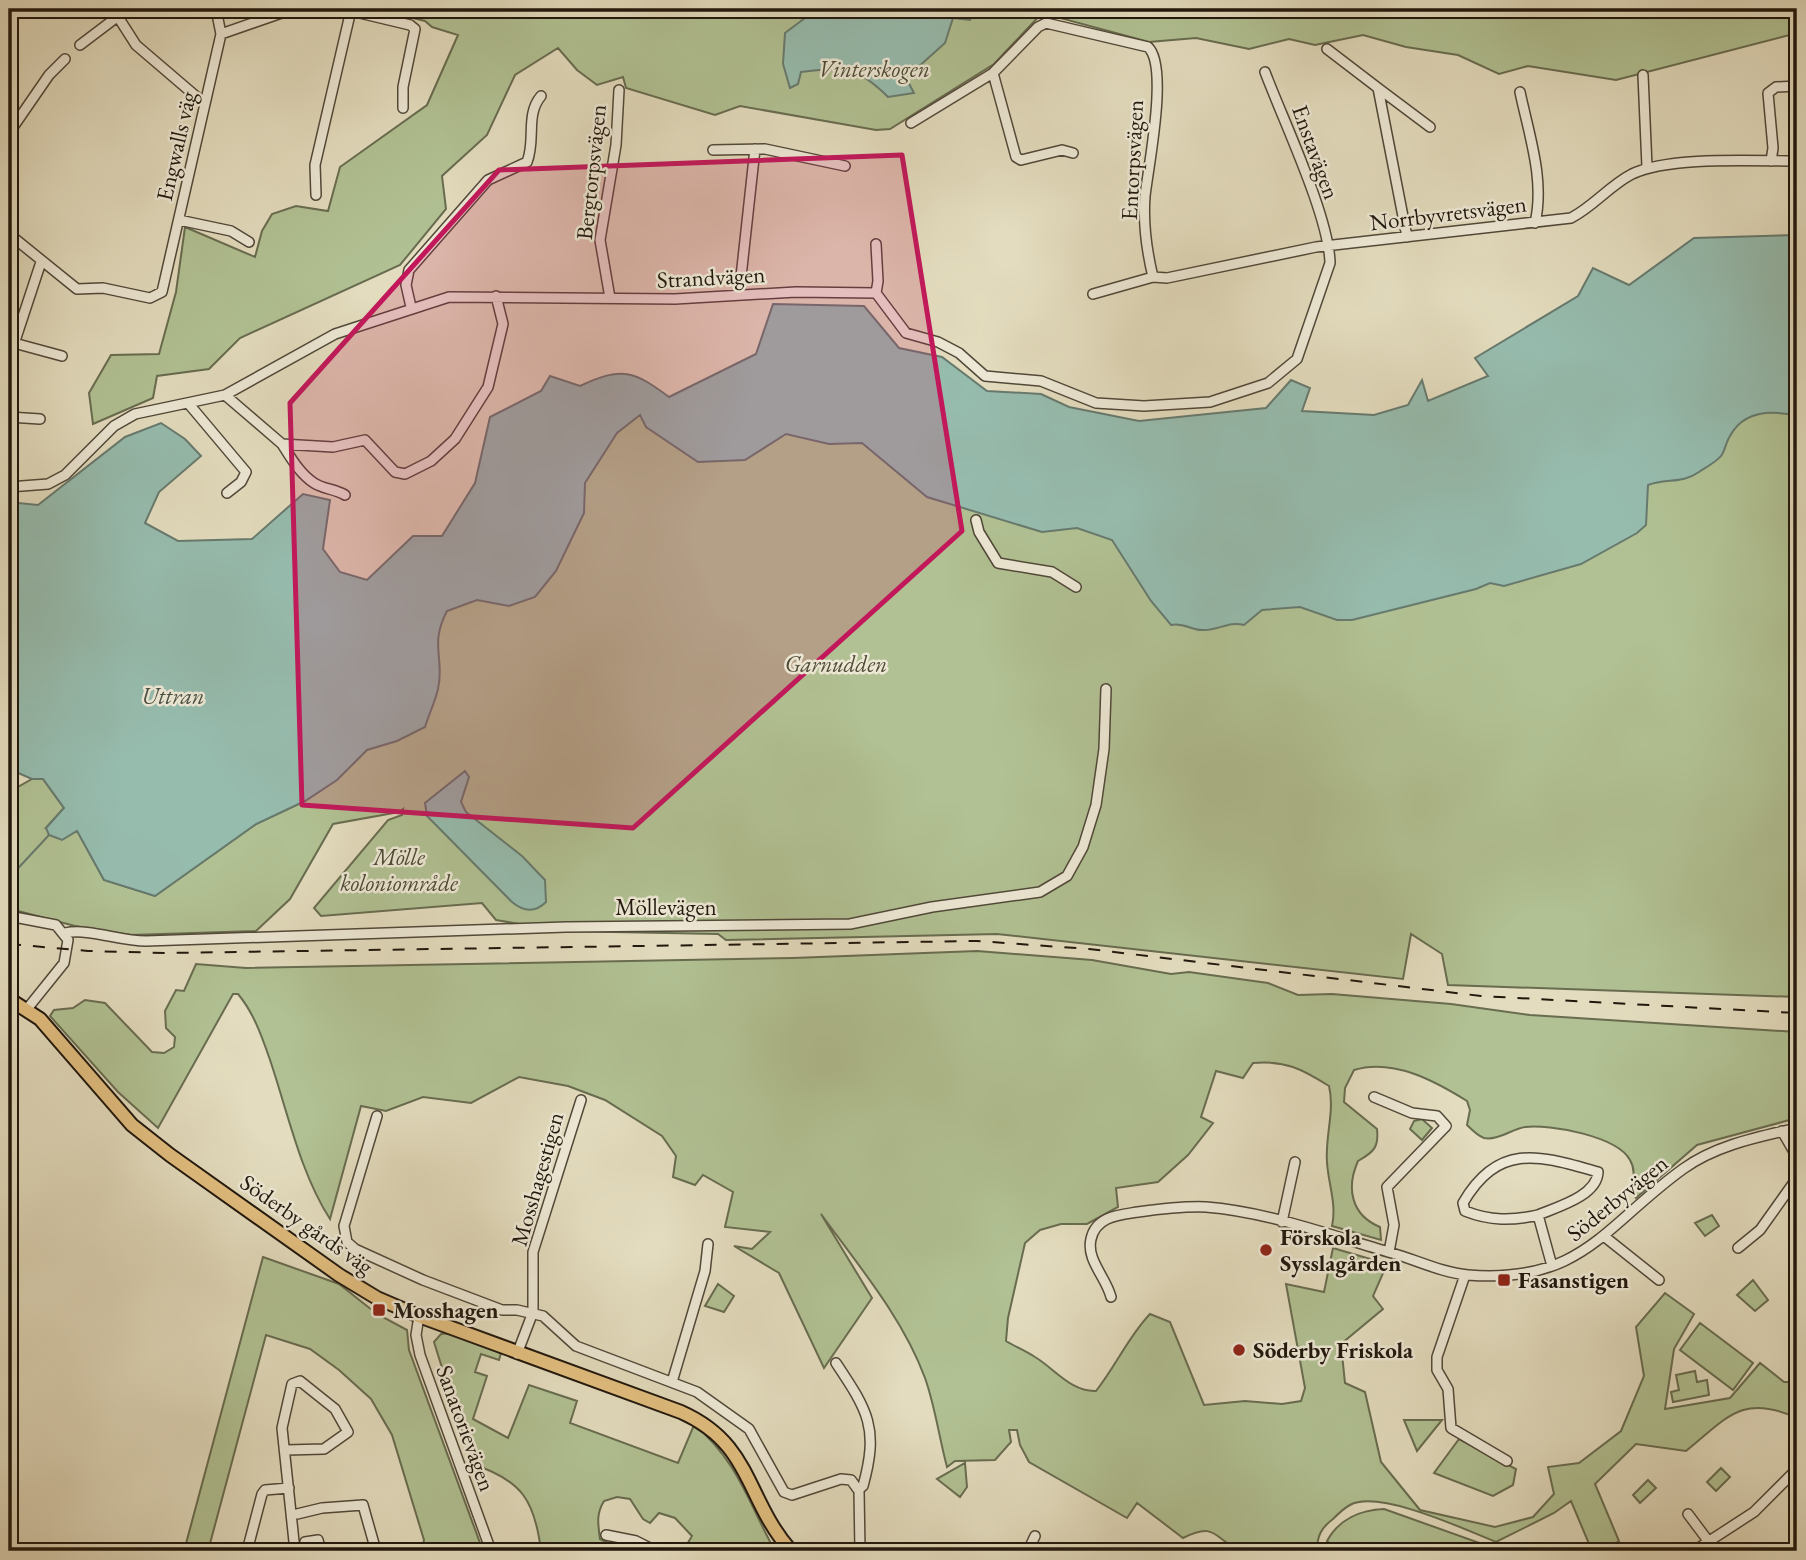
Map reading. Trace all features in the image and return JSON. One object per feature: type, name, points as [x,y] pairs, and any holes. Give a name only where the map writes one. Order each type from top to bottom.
[{"type":"main road","name":"Söderby gårds väg","points":[[9,999],[27,1009],[54,1034],[108,1100],[139,1130],[339,1275],[377,1298],[419,1316],[681,1412],[712,1428],[733,1450],[769,1520],[791,1551]]},
{"type":"main road","name":"Söderby gårds väg","points":[[769,1520],[801,1551]]},
{"type":"street","name":"Engwalls väg","points":[[41,262],[77,289],[103,288],[150,298],[162,292],[220,34],[216,9]]},
{"type":"street","points":[[220,34],[293,9]]},
{"type":"street","points":[[316,195],[315,165],[347,9],[410,24],[415,29],[403,87],[403,108]]},
{"type":"street","points":[[80,45],[115,13],[136,46],[205,104]]},
{"type":"street","name":"Entorpsvägen","points":[[993,73],[1038,27],[1046,23],[1148,47],[1154,57],[1156,110],[1145,197],[1153,277]]},
{"type":"street","points":[[1327,49],[1430,127]]},
{"type":"street","points":[[9,133],[50,75],[65,59]]},
{"type":"street","name":"Enstavägen","points":[[1265,72],[1328,247]]},
{"type":"street","points":[[911,123],[993,73],[1016,157],[1021,160],[1062,150],[1073,153]]},
{"type":"street","points":[[1643,75],[1647,167]]},
{"type":"street","points":[[1771,161],[1773,148],[1768,93],[1776,87],[1797,86]]},
{"type":"street","points":[[1378,88],[1407,237]]},
{"type":"street","name":"Bergtorpsvägen","points":[[610,298],[600,240],[616,145],[619,90]]},
{"type":"street","points":[[1520,93],[1538,178],[1540,199],[1535,223]]},
{"type":"street","points":[[411,307],[406,285],[412,265],[488,180],[527,162],[532,142],[531,111],[541,96]]},
{"type":"street","points":[[713,150],[755,149],[845,166]]},
{"type":"street","points":[[739,295],[755,149]]},
{"type":"street","name":"Norrbyvretsvägen","points":[[1093,294],[1153,277],[1167,278],[1328,247],[1571,218],[1590,208],[1629,176],[1647,167],[1797,161]]},
{"type":"street","points":[[179,220],[231,231],[249,242]]},
{"type":"street","points":[[9,234],[41,262],[9,359]]},
{"type":"street","points":[[876,244],[876,293],[906,333],[949,348],[985,376],[1041,381],[1096,403],[1144,406],[1210,402],[1268,383],[1297,359],[1330,263],[1328,247]]},
{"type":"street","name":"Strandvägen","points":[[9,488],[48,484],[65,475],[102,437],[135,414],[225,395],[335,334],[411,307],[449,297],[610,298],[796,292],[876,293]]},
{"type":"street","points":[[282,444],[333,447],[365,440],[395,472],[405,474],[431,461],[455,439],[488,387],[503,324],[496,296]]},
{"type":"street","points":[[14,343],[62,356]]},
{"type":"street","points":[[225,395],[282,444],[294,463],[316,484],[334,488],[345,495]]},
{"type":"street","points":[[188,403],[246,472],[241,482],[227,494]]},
{"type":"street","points":[[9,417],[40,419]]},
{"type":"street","points":[[976,520],[979,532],[998,563],[1052,572],[1076,587]]},
{"type":"street","name":"Möllevägen","points":[[9,916],[52,924],[65,933],[84,932],[124,941],[146,941],[565,927],[850,924],[932,907],[1040,892],[1067,876],[1083,848],[1096,805],[1104,749],[1107,689]]},
{"type":"street","points":[[27,1009],[64,963],[68,950],[65,933]]},
{"type":"street","points":[[1374,1097],[1412,1112],[1437,1116],[1446,1126],[1387,1187],[1394,1225],[1389,1252]]},
{"type":"street","name":"Mosshagestigen","points":[[517,1354],[533,1312],[533,1252],[581,1100]]},
{"type":"street","points":[[377,1116],[344,1226],[347,1242],[355,1249],[423,1280],[502,1310],[533,1312],[546,1318],[576,1346],[707,1398],[749,1429],[784,1492],[796,1494],[846,1478],[859,1489]]},
{"type":"street","name":"Söderbyvägen","points":[[1111,1297],[1091,1257],[1091,1241],[1098,1225],[1107,1219],[1168,1208],[1212,1208],[1282,1222],[1465,1275],[1520,1274],[1552,1266],[1580,1254],[1605,1237],[1684,1168],[1740,1142],[1797,1128]]},
{"type":"street","points":[[1782,1131],[1797,1157]]},
{"type":"street","points":[[1523,1156],[1554,1160],[1598,1172],[1592,1187],[1581,1195],[1538,1215],[1501,1220],[1482,1217],[1465,1211],[1463,1203],[1476,1183],[1487,1174],[1523,1156]]},
{"type":"street","points":[[1282,1222],[1295,1162]]},
{"type":"street","points":[[1738,1248],[1760,1230],[1797,1178]]},
{"type":"street","points":[[1538,1215],[1552,1266]]},
{"type":"street","points":[[1605,1237],[1658,1280]]},
{"type":"street","points":[[672,1382],[705,1271],[708,1244]]},
{"type":"street","points":[[1465,1275],[1437,1357],[1437,1370],[1448,1389],[1451,1428],[1507,1461]]},
{"type":"street","name":"Sanatorievägen","points":[[419,1316],[417,1346],[491,1551]]},
{"type":"street","points":[[836,1363],[863,1403],[872,1453],[863,1486],[859,1489],[860,1551]]},
{"type":"street","points":[[286,1450],[324,1449],[348,1432],[335,1409],[300,1381],[292,1384],[283,1422],[295,1551]]},
{"type":"street","points":[[1696,1551],[1754,1512],[1797,1469]]},
{"type":"street","points":[[247,1551],[262,1494],[265,1490],[289,1488]]},
{"type":"street","points":[[297,1514],[322,1508],[363,1505],[376,1551]]},
{"type":"street","points":[[1688,1514],[1709,1542]]},
{"type":"street","points":[[606,1535],[636,1541],[656,1551]]},
{"type":"street","points":[[1028,1551],[1035,1536]]},
{"type":"street","points":[[305,1542],[318,1540],[321,1551]]},
{"type":"highlighted area","points":[[902,155],[962,531],[633,828],[302,805],[290,403],[499,170]]},
{"type":"green space","name":"Vinterskogen","points":[[375,9],[1797,9],[1797,33],[1616,80],[1528,66],[1499,74],[1458,55],[1406,47],[1363,35],[1315,45],[1289,39],[1249,49],[1196,38],[1149,42],[1042,13],[994,64],[890,129],[876,130],[740,106],[715,115],[626,88],[623,77],[597,85],[577,70],[558,48],[515,75],[487,135],[442,176],[446,209],[400,265],[240,338],[209,369],[157,376],[153,398],[93,424],[89,393],[111,355],[159,354],[176,292],[185,227],[255,257],[262,231],[272,214],[296,206],[328,211],[340,167],[427,105],[458,35],[432,27],[425,21]]},
{"type":"green space","name":"Garnudden","points":[[1797,319],[1797,997],[1448,985],[1442,954],[1411,934],[1403,979],[997,934],[726,940],[718,934],[561,931],[496,920],[482,903],[321,916],[314,908],[388,820],[402,815],[403,809],[333,824],[290,899],[256,931],[130,935],[75,926],[18,911],[9,888],[9,792],[32,779],[43,779],[64,808],[46,828],[77,830],[104,880],[155,896],[256,824],[305,801],[336,780],[360,757],[426,571],[604,396],[1326,512]]},
{"type":"green space","points":[[977,951],[1092,960],[1171,974],[1189,972],[1268,983],[1298,995],[1332,994],[1451,1004],[1530,1015],[1797,1032],[1797,1118],[1697,1145],[1636,1198],[1632,1192],[1632,1164],[1623,1152],[1612,1144],[1582,1133],[1536,1127],[1520,1128],[1494,1138],[1484,1138],[1467,1125],[1470,1110],[1467,1101],[1441,1086],[1398,1069],[1369,1067],[1354,1070],[1345,1088],[1344,1102],[1377,1129],[1377,1140],[1368,1155],[1358,1161],[1352,1191],[1357,1208],[1370,1222],[1380,1227],[1381,1240],[1332,1226],[1332,1194],[1327,1152],[1331,1105],[1329,1086],[1302,1070],[1284,1064],[1253,1063],[1243,1078],[1216,1071],[1201,1117],[1213,1123],[1188,1155],[1158,1182],[1116,1188],[1118,1207],[1087,1224],[1061,1224],[1040,1230],[1025,1243],[1008,1318],[1006,1341],[1035,1357],[1071,1384],[1096,1391],[1150,1314],[1170,1322],[1204,1405],[1245,1401],[1282,1404],[1301,1401],[1305,1388],[1286,1284],[1324,1292],[1333,1248],[1387,1264],[1373,1296],[1383,1309],[1341,1344],[1345,1383],[1365,1392],[1381,1462],[1420,1510],[1495,1527],[1533,1517],[1554,1494],[1548,1467],[1579,1463],[1621,1431],[1644,1376],[1636,1327],[1665,1293],[1694,1314],[1674,1349],[1665,1409],[1730,1398],[1760,1363],[1784,1382],[1797,1382],[1797,1418],[1762,1408],[1749,1409],[1725,1419],[1686,1451],[1636,1444],[1595,1484],[1619,1541],[1602,1551],[1592,1551],[1571,1501],[1554,1513],[1496,1542],[1423,1513],[1381,1502],[1363,1502],[1350,1505],[1341,1511],[1320,1533],[1317,1551],[1265,1553],[1240,1550],[1209,1531],[1183,1538],[1137,1503],[1127,1518],[1029,1462],[1020,1445],[1017,1430],[1009,1430],[1011,1442],[995,1460],[955,1461],[947,1467],[925,1378],[916,1356],[879,1293],[821,1214],[872,1298],[824,1368],[779,1273],[734,1246],[752,1249],[770,1232],[725,1227],[733,1192],[703,1175],[695,1185],[673,1177],[676,1156],[662,1136],[605,1100],[568,1086],[519,1077],[471,1103],[423,1097],[386,1111],[361,1106],[330,1219],[302,1161],[260,1032],[238,994],[233,994],[158,1128],[118,1092],[50,1016],[54,1010],[73,1008],[85,1000],[105,1003],[152,1052],[164,1053],[174,1047],[175,1037],[166,1028],[165,1011],[176,990],[184,991],[196,964],[246,968],[793,958]]},
{"type":"green space","points":[[1422,1119],[1432,1128],[1422,1140],[1410,1129],[1414,1121]]},
{"type":"green space","points":[[1712,1215],[1719,1226],[1705,1236],[1695,1223]]},
{"type":"green space","points":[[263,1257],[339,1284],[377,1314],[407,1330],[409,1350],[483,1551],[421,1551],[424,1540],[392,1435],[371,1399],[339,1370],[310,1349],[266,1335],[208,1551],[184,1551]]},
{"type":"green space","points":[[1753,1280],[1768,1300],[1755,1311],[1737,1295]]},
{"type":"green space","points":[[718,1284],[734,1296],[724,1312],[705,1306]]},
{"type":"green space","points":[[1700,1323],[1753,1363],[1733,1390],[1680,1350]]},
{"type":"green space","points":[[451,1333],[501,1353],[499,1360],[481,1354],[475,1372],[487,1376],[473,1419],[508,1438],[529,1385],[577,1401],[570,1423],[678,1463],[694,1425],[709,1438],[732,1467],[775,1551],[683,1551],[692,1536],[675,1518],[659,1513],[650,1523],[643,1519],[630,1499],[617,1497],[604,1501],[601,1506],[599,1534],[600,1539],[624,1551],[541,1551],[535,1519],[523,1495],[503,1477],[472,1464],[434,1342],[441,1334]]},
{"type":"green space","points":[[1695,1371],[1697,1382],[1707,1380],[1709,1395],[1673,1402],[1671,1392],[1679,1390],[1676,1375]]},
{"type":"green space","points":[[1404,1420],[1442,1420],[1417,1451]]},
{"type":"green space","points":[[1459,1439],[1516,1469],[1513,1485],[1493,1496],[1434,1473]]},
{"type":"green space","points":[[965,1463],[967,1487],[960,1497],[937,1479]]},
{"type":"green space","points":[[1721,1468],[1730,1477],[1716,1491],[1707,1482]]},
{"type":"green space","points":[[1648,1480],[1656,1488],[1640,1503],[1633,1495]]},
{"type":"green space","points":[[1384,1509],[1488,1546],[1481,1551],[1338,1551],[1327,1541],[1344,1521],[1351,1517]]},
{"type":"water","points":[[817,9],[976,9],[970,20],[953,18],[945,43],[906,78],[914,93],[888,97],[867,79],[839,69],[801,72],[798,84],[790,88],[783,64],[785,33]]},
{"type":"water","name":"Uttran","points":[[1797,235],[1797,416],[1769,413],[1751,417],[1736,427],[1724,452],[1710,465],[1693,476],[1648,485],[1646,525],[1637,533],[1581,564],[1504,586],[1490,583],[1476,589],[1352,620],[1337,620],[1300,607],[1262,610],[1244,625],[1234,624],[1200,630],[1171,625],[1151,601],[1112,540],[1077,528],[1042,532],[927,497],[862,443],[829,444],[786,434],[745,460],[698,462],[646,427],[640,415],[617,433],[585,483],[584,513],[556,571],[535,597],[509,606],[477,600],[447,611],[439,633],[438,689],[425,727],[397,741],[367,750],[337,780],[305,801],[256,824],[155,896],[104,880],[77,831],[62,840],[49,835],[46,828],[64,808],[43,779],[32,779],[9,769],[9,502],[38,505],[125,437],[161,423],[185,439],[201,456],[159,492],[145,523],[178,541],[252,539],[303,494],[330,500],[323,549],[340,572],[367,580],[413,536],[442,536],[475,483],[490,417],[541,391],[550,376],[580,386],[607,376],[627,374],[637,377],[669,397],[756,354],[773,304],[864,306],[899,348],[942,357],[987,391],[1041,394],[1069,407],[1139,421],[1266,408],[1291,380],[1310,388],[1302,411],[1374,415],[1408,405],[1422,380],[1428,401],[1488,376],[1475,358],[1578,296],[1593,268],[1629,285],[1694,238]]},
{"type":"water","points":[[465,771],[469,777],[461,802],[466,812],[522,856],[545,880],[546,902],[538,908],[525,909],[512,902],[427,816],[425,803]]},
{"type":"waterway","points":[[9,878],[49,835]]},
{"type":"railway","points":[[9,944],[88,951],[166,953],[977,941],[1089,949],[1481,996],[1797,1013]]},
{"type":"place","name":"Förskola Sysslagården","points":[[1266,1250]]},
{"type":"place","name":"Fasanstigen","points":[[1504,1280]]},
{"type":"place","name":"Mosshagen","points":[[379,1310]]},
{"type":"place","name":"Söderby Friskola","points":[[1239,1350]]},
{"type":"park label","name":"Mölle koloniområde","points":[[399,870]]}]
